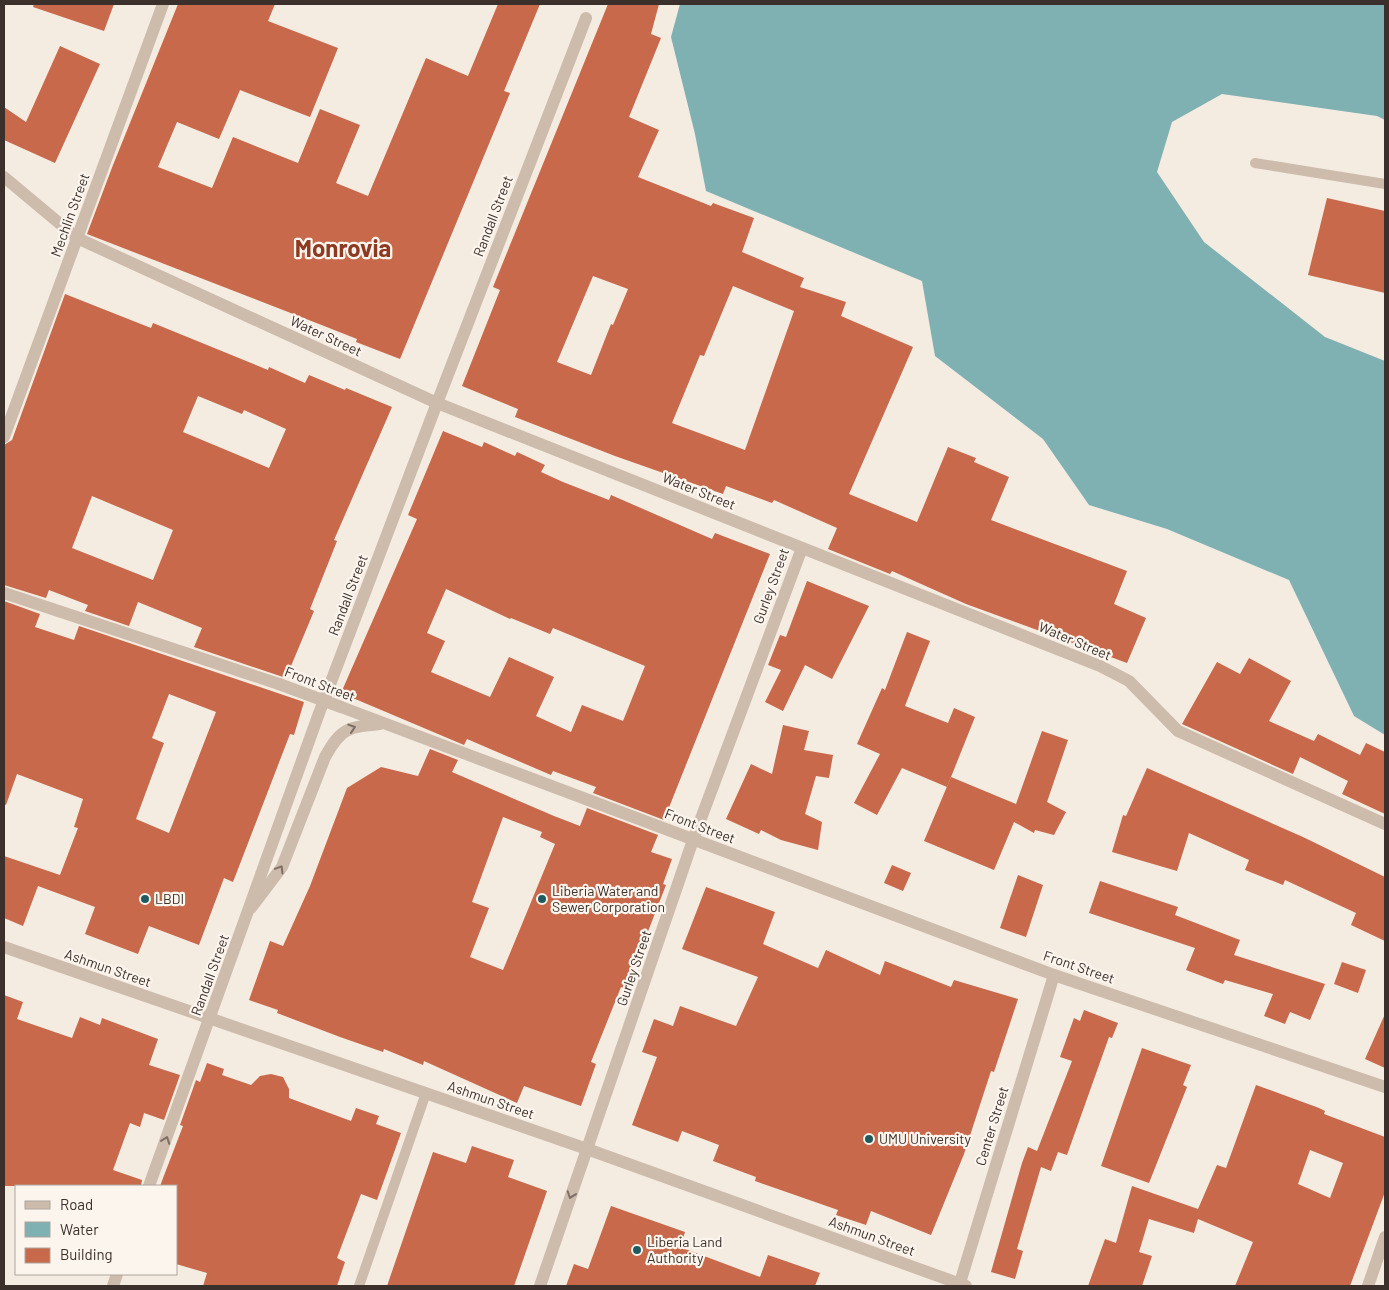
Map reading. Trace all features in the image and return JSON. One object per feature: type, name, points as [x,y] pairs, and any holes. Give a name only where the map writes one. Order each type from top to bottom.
[{"type":"street","name":"Mechlin Street","points":[[4,437],[163,4]]},
{"type":"street","name":"Randall Street","points":[[149,1185],[251,908],[318,716],[586,18]]},
{"type":"street","name":"Water Street","points":[[4,177],[77,238],[437,403],[1100,666],[1129,681],[1178,731],[1385,824]]},
{"type":"street","name":"Gurley Street","points":[[540,1286],[693,840],[802,548]]},
{"type":"street","name":"Front Street","points":[[4,593],[279,684],[1054,975],[1385,1087]]},
{"type":"street","points":[[251,908],[282,866],[325,757],[333,742],[342,732],[352,726],[384,724]]},
{"type":"street","name":"Ashmun Street","points":[[4,947],[210,1020],[587,1149],[962,1285]]},
{"type":"street","name":"Center Street","points":[[962,1285],[1054,975]]},
{"type":"street","points":[[1368,1286],[1385,1237]]},
{"type":"lane","points":[[1254,164],[1385,184]]},
{"type":"lane","points":[[359,1286],[426,1093]]},
{"type":"water","points":[[680,4],[1385,4],[1385,120],[1377,116],[1222,94],[1172,122],[1157,172],[1204,242],[1325,337],[1385,361],[1385,735],[1354,716],[1289,580],[1167,529],[1089,505],[1043,439],[935,356],[922,281],[706,191],[695,134],[671,37]]},
{"type":"building","points":[[34,4],[114,4],[104,31],[33,7]]},
{"type":"building","points":[[178,4],[275,4],[268,21],[338,48],[310,117],[240,90],[219,139],[177,122],[158,167],[212,188],[233,137],[298,163],[320,109],[360,125],[336,183],[368,196],[426,58],[468,76],[498,4],[540,4],[504,91],[510,93],[400,359],[356,342],[357,339],[87,234]]},
{"type":"building","points":[[608,4],[659,4],[651,34],[661,38],[629,117],[659,130],[638,177],[711,206],[713,203],[754,218],[742,252],[804,278],[800,287],[846,302],[841,316],[913,347],[849,494],[917,522],[948,447],[976,458],[974,462],[1009,477],[991,520],[1127,571],[1114,604],[1146,618],[1127,663],[966,604],[892,571],[890,574],[828,549],[837,528],[774,500],[772,503],[726,486],[723,494],[615,456],[515,417],[518,409],[462,386],[500,290],[493,287]],"holes":[[[593,276],[628,289],[613,325],[611,324],[591,375],[557,362]],[[733,286],[794,311],[745,450],[672,423],[700,355],[704,356]]]},
{"type":"building","points":[[60,46],[100,64],[55,163],[4,140],[4,107],[26,122]]},
{"type":"building","points":[[1327,198],[1385,211],[1385,293],[1308,275]]},
{"type":"building","points":[[65,294],[151,328],[153,323],[268,370],[269,367],[305,383],[309,375],[392,407],[334,540],[337,541],[310,609],[314,611],[286,678],[194,647],[202,628],[138,602],[129,626],[85,611],[88,605],[49,590],[46,598],[4,585],[4,445],[12,440]],"holes":[[[198,396],[242,414],[244,410],[286,429],[269,468],[183,432]],[[92,496],[173,530],[153,580],[72,548]]]},
{"type":"building","points":[[443,431],[482,447],[484,442],[515,456],[517,452],[545,465],[541,472],[563,482],[609,500],[611,495],[712,539],[715,533],[770,554],[664,820],[593,793],[596,787],[553,771],[551,775],[467,739],[464,745],[341,693],[417,519],[408,515]],"holes":[[[446,589],[510,619],[550,634],[553,628],[645,666],[623,721],[582,705],[571,732],[536,716],[554,677],[509,657],[490,697],[431,672],[445,641],[427,633]]]},
{"type":"building","points":[[807,581],[869,606],[832,679],[805,665],[783,711],[765,702],[781,670],[768,665],[780,635],[786,637]]},
{"type":"building","points":[[4,601],[40,614],[35,627],[74,640],[79,626],[304,702],[294,735],[290,734],[233,882],[224,878],[199,945],[149,926],[138,954],[85,934],[95,907],[38,886],[23,926],[4,918],[4,856],[60,875],[78,828],[74,827],[83,799],[17,774],[6,805],[4,804]],"holes":[[[169,694],[216,712],[169,833],[136,819],[164,743],[152,738]]]},
{"type":"building","points":[[907,632],[930,641],[905,706],[948,723],[954,708],[975,717],[947,787],[902,768],[877,815],[854,803],[880,754],[857,744],[882,688],[885,690]]},
{"type":"building","points":[[1249,658],[1291,681],[1269,721],[1314,741],[1318,734],[1360,755],[1366,743],[1385,752],[1385,814],[1342,794],[1348,781],[1300,757],[1293,774],[1182,724],[1217,662],[1240,674]]},
{"type":"building","points":[[783,725],[809,731],[804,750],[833,755],[829,778],[816,776],[805,814],[822,822],[818,850],[781,840],[761,830],[759,834],[726,819],[751,764],[772,774]]},
{"type":"building","points":[[1042,731],[1068,740],[1047,802],[1066,812],[1054,835],[1035,830],[1034,833],[1014,822],[994,870],[924,841],[951,777],[1016,804]]},
{"type":"building","points":[[430,749],[458,760],[452,772],[580,826],[587,808],[658,835],[651,852],[672,859],[663,884],[666,885],[647,934],[645,934],[625,989],[621,987],[591,1062],[596,1064],[581,1106],[524,1086],[517,1103],[424,1061],[423,1065],[384,1049],[383,1052],[277,1013],[278,1010],[249,1000],[270,941],[283,946],[310,886],[347,788],[381,767],[418,776]],"holes":[[[503,817],[542,832],[540,837],[555,844],[503,970],[470,957],[489,908],[472,902]]]},
{"type":"building","points":[[1147,768],[1303,837],[1385,877],[1385,941],[1351,925],[1356,913],[1285,880],[1283,885],[1245,870],[1249,860],[1189,833],[1177,871],[1112,852],[1123,815],[1126,816]]},
{"type":"building","points":[[892,865],[911,873],[903,891],[884,883]]},
{"type":"building","points":[[1018,875],[1043,885],[1026,937],[1000,928]]},
{"type":"building","points":[[1100,881],[1178,907],[1175,915],[1240,940],[1234,955],[1325,984],[1310,1020],[1290,1012],[1285,1024],[1264,1016],[1273,994],[1225,980],[1223,984],[1186,970],[1195,948],[1089,913]]},
{"type":"building","points":[[706,887],[775,912],[763,944],[818,968],[826,950],[880,975],[885,961],[951,987],[954,980],[1018,999],[994,1072],[991,1071],[964,1154],[931,1235],[871,1211],[866,1225],[836,1215],[838,1210],[755,1181],[756,1177],[713,1161],[719,1145],[682,1131],[678,1142],[632,1125],[657,1057],[642,1052],[654,1019],[673,1026],[680,1006],[736,1026],[758,977],[682,949]]},
{"type":"building","points":[[1342,962],[1366,970],[1358,993],[1334,984]]},
{"type":"building","points":[[4,995],[23,1002],[17,1019],[72,1038],[80,1017],[100,1025],[102,1018],[158,1039],[149,1065],[180,1075],[164,1120],[144,1113],[140,1127],[130,1123],[113,1170],[142,1180],[141,1185],[4,1186]]},
{"type":"building","points":[[1084,1010],[1118,1023],[1112,1038],[1109,1037],[1067,1155],[1058,1152],[1051,1171],[1041,1167],[1017,1249],[1023,1251],[1015,1279],[991,1272],[1022,1163],[1028,1147],[1037,1151],[1072,1061],[1060,1057],[1074,1018],[1080,1021]]},
{"type":"building","points":[[1385,1014],[1385,1068],[1365,1059]]},
{"type":"building","points":[[1142,1048],[1191,1065],[1183,1085],[1187,1087],[1149,1183],[1101,1166]]},
{"type":"building","points":[[207,1063],[224,1069],[222,1075],[251,1085],[260,1076],[271,1074],[283,1077],[289,1089],[289,1098],[351,1121],[356,1108],[379,1116],[376,1124],[401,1133],[377,1200],[361,1194],[337,1258],[345,1262],[337,1286],[203,1286],[207,1273],[178,1265],[178,1185],[160,1185],[183,1126],[180,1125],[196,1080],[200,1082]]},
{"type":"building","points":[[1256,1085],[1319,1108],[1325,1111],[1324,1114],[1385,1137],[1385,1192],[1350,1286],[1235,1286],[1253,1242],[1198,1219],[1194,1233],[1149,1219],[1139,1252],[1152,1256],[1142,1286],[1088,1286],[1105,1239],[1116,1243],[1132,1186],[1198,1209],[1217,1165],[1226,1168]],"holes":[[[1310,1150],[1343,1163],[1330,1198],[1298,1184]]]},
{"type":"building","points":[[472,1146],[514,1160],[508,1177],[547,1191],[514,1286],[387,1286],[433,1152],[466,1163]]},
{"type":"building","points":[[611,1206],[685,1232],[680,1247],[760,1277],[768,1255],[820,1273],[815,1286],[566,1286],[574,1264],[588,1269]]},
{"type":"place","name":"LBDI","points":[[145,899]]},
{"type":"place","name":"Liberia Water and Sewer Corporation","points":[[542,899]]},
{"type":"place","name":"UMU University","points":[[869,1139]]},
{"type":"place","name":"Liberia Land Authority","points":[[637,1250]]},
{"type":"district","name":"Monrovia","points":[[343,249]]}]
